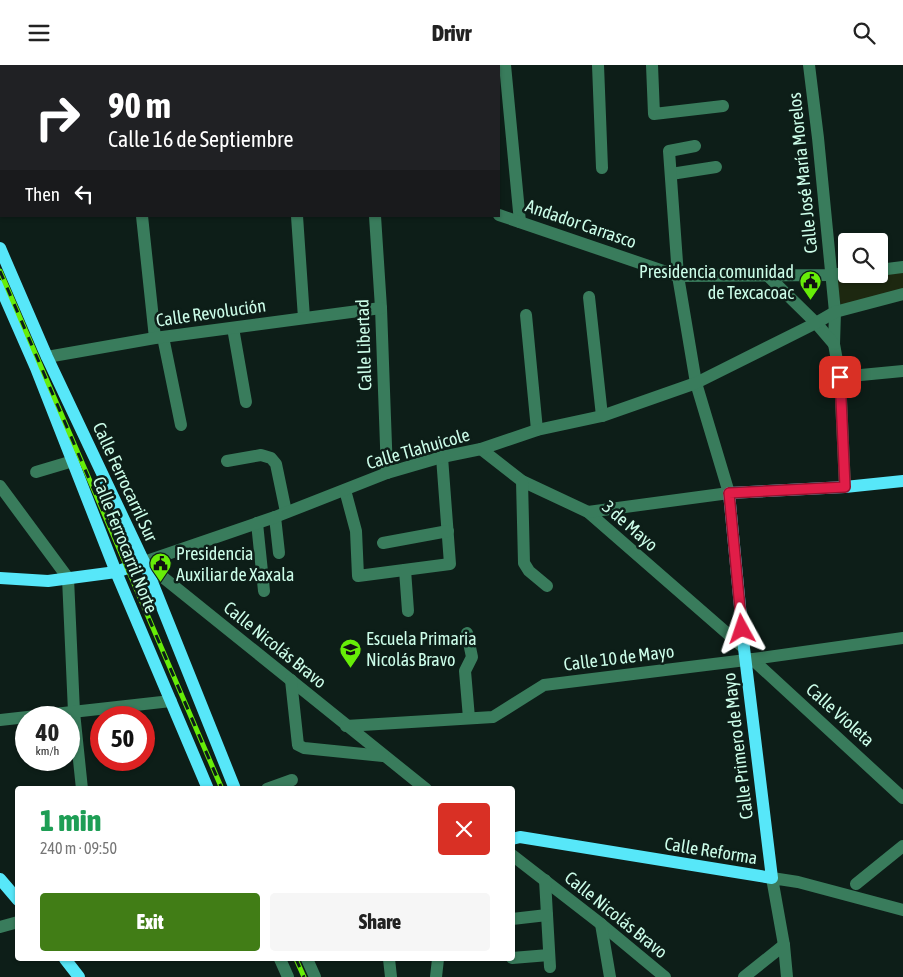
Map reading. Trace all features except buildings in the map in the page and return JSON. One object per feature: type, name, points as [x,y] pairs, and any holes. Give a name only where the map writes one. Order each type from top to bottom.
[{"type":"main road","name":"Calle Ferrocarril Sur","points":[[0,248],[47,357],[144,562],[234,786]]},
{"type":"main road","name":"Calle Ferrocarril Norte","points":[[0,286],[36,368],[116,572],[207,786]]},
{"type":"main road","points":[[729,493],[845,487],[903,481]]},
{"type":"main road","name":"Calle Primero de Mayo","points":[[729,493],[772,878]]},
{"type":"main road","name":"Calle Tlahuicole","points":[[0,578],[48,581],[68,579],[116,572],[144,562]]},
{"type":"main road","name":"Calle Reforma","points":[[515,838],[520,837],[772,878]]},
{"type":"main road","points":[[0,879],[15,896]]},
{"type":"main road","points":[[67,961],[79,977]]},
{"type":"street","points":[[505,65],[520,222]]},
{"type":"street","points":[[598,65],[602,168]]},
{"type":"street","points":[[652,65],[654,114],[723,106]]},
{"type":"street","name":"Calle José María Morelos","points":[[809,65],[835,311],[834,344],[840,377],[845,487]]},
{"type":"street","name":"Calle Primero de Mayo","points":[[695,146],[669,151],[678,276],[696,383],[729,493]]},
{"type":"street","points":[[671,174],[716,167]]},
{"type":"street","name":"Andador Carrasco","points":[[500,215],[678,276],[838,274]]},
{"type":"street","points":[[142,217],[159,338],[181,425]]},
{"type":"street","points":[[297,217],[304,318]]},
{"type":"street","name":"Calle Libertad","points":[[375,217],[381,308],[387,473]]},
{"type":"street","points":[[888,269],[903,267]]},
{"type":"street","points":[[768,276],[816,323],[834,344]]},
{"type":"street","name":"Calle Tlahuicole","points":[[144,562],[281,514],[387,473],[442,457],[480,449],[537,430],[602,416],[696,383],[816,323],[835,311],[903,294]]},
{"type":"street","points":[[589,297],[602,416]]},
{"type":"street","name":"Calle Revolución","points":[[47,357],[159,338],[381,308]]},
{"type":"street","points":[[526,315],[537,430]]},
{"type":"street","points":[[233,328],[246,402]]},
{"type":"street","points":[[840,377],[903,371]]},
{"type":"street","name":"3 de Mayo","points":[[480,449],[522,481],[588,512],[747,656]]},
{"type":"street","points":[[228,461],[261,455],[271,458],[276,463],[281,514],[279,553]]},
{"type":"street","points":[[345,490],[356,531],[358,576],[450,564],[442,457]]},
{"type":"street","points":[[36,472],[73,461]]},
{"type":"street","points":[[522,481],[524,563],[529,571],[547,586]]},
{"type":"street","points":[[0,486],[68,579],[74,706]]},
{"type":"street","points":[[588,512],[729,493]]},
{"type":"street","points":[[256,523],[264,591]]},
{"type":"street","points":[[383,543],[448,531]]},
{"type":"street","name":"Calle Nicolás Bravo","points":[[144,562],[422,786]]},
{"type":"street","points":[[406,570],[408,611]]},
{"type":"street","points":[[467,633],[472,657],[465,671],[469,718]]},
{"type":"street","name":"Calle 10 de Mayo","points":[[346,726],[493,717],[544,685],[747,656],[903,638]]},
{"type":"street","name":"Calle Violeta","points":[[747,656],[903,798]]},
{"type":"street","points":[[291,680],[298,745],[304,748],[383,756]]},
{"type":"street","points":[[80,711],[171,701]]},
{"type":"street","points":[[0,720],[15,718]]},
{"type":"street","points":[[80,770],[82,786]]},
{"type":"street","points":[[275,786],[292,780]]},
{"type":"street","points":[[856,884],[903,846]]},
{"type":"street","name":"Calle Nicolás Bravo","points":[[515,857],[665,977]]},
{"type":"street","name":"Calle Primero de Mayo","points":[[772,878],[784,945],[787,977]]},
{"type":"street","name":"Calle Reforma","points":[[772,878],[798,882],[903,909]]},
{"type":"street","name":"Calle Nicolás Bravo","points":[[515,958],[550,961],[545,880]]},
{"type":"street","points":[[515,919],[547,915]]},
{"type":"street","points":[[0,927],[15,923]]},
{"type":"street","points":[[601,924],[610,977]]},
{"type":"street","points":[[744,977],[784,945]]},
{"type":"street","points":[[281,961],[288,977]]},
{"type":"street","points":[[308,961],[314,977]]},
{"type":"street","points":[[389,961],[391,977]]},
{"type":"street","points":[[436,977],[438,961]]},
{"type":"green space","points":[[903,270],[903,291],[841,308],[837,278],[838,283],[888,283],[888,272]]},
{"type":"railway","points":[[0,271],[221,786]]},
{"type":"railway","points":[[297,961],[304,977]]},
{"type":"place","name":"Presidencia comunidad de Texcacoac","points":[[810,301]]},
{"type":"place","name":"Presidencia Auxiliar de Xaxala","points":[[160,583]]},
{"type":"place","name":"Escuela Primaria Nicolás Bravo","points":[[350,668]]},
{"type":"route","points":[[742,629],[729,493],[845,487],[840,377]]}]
